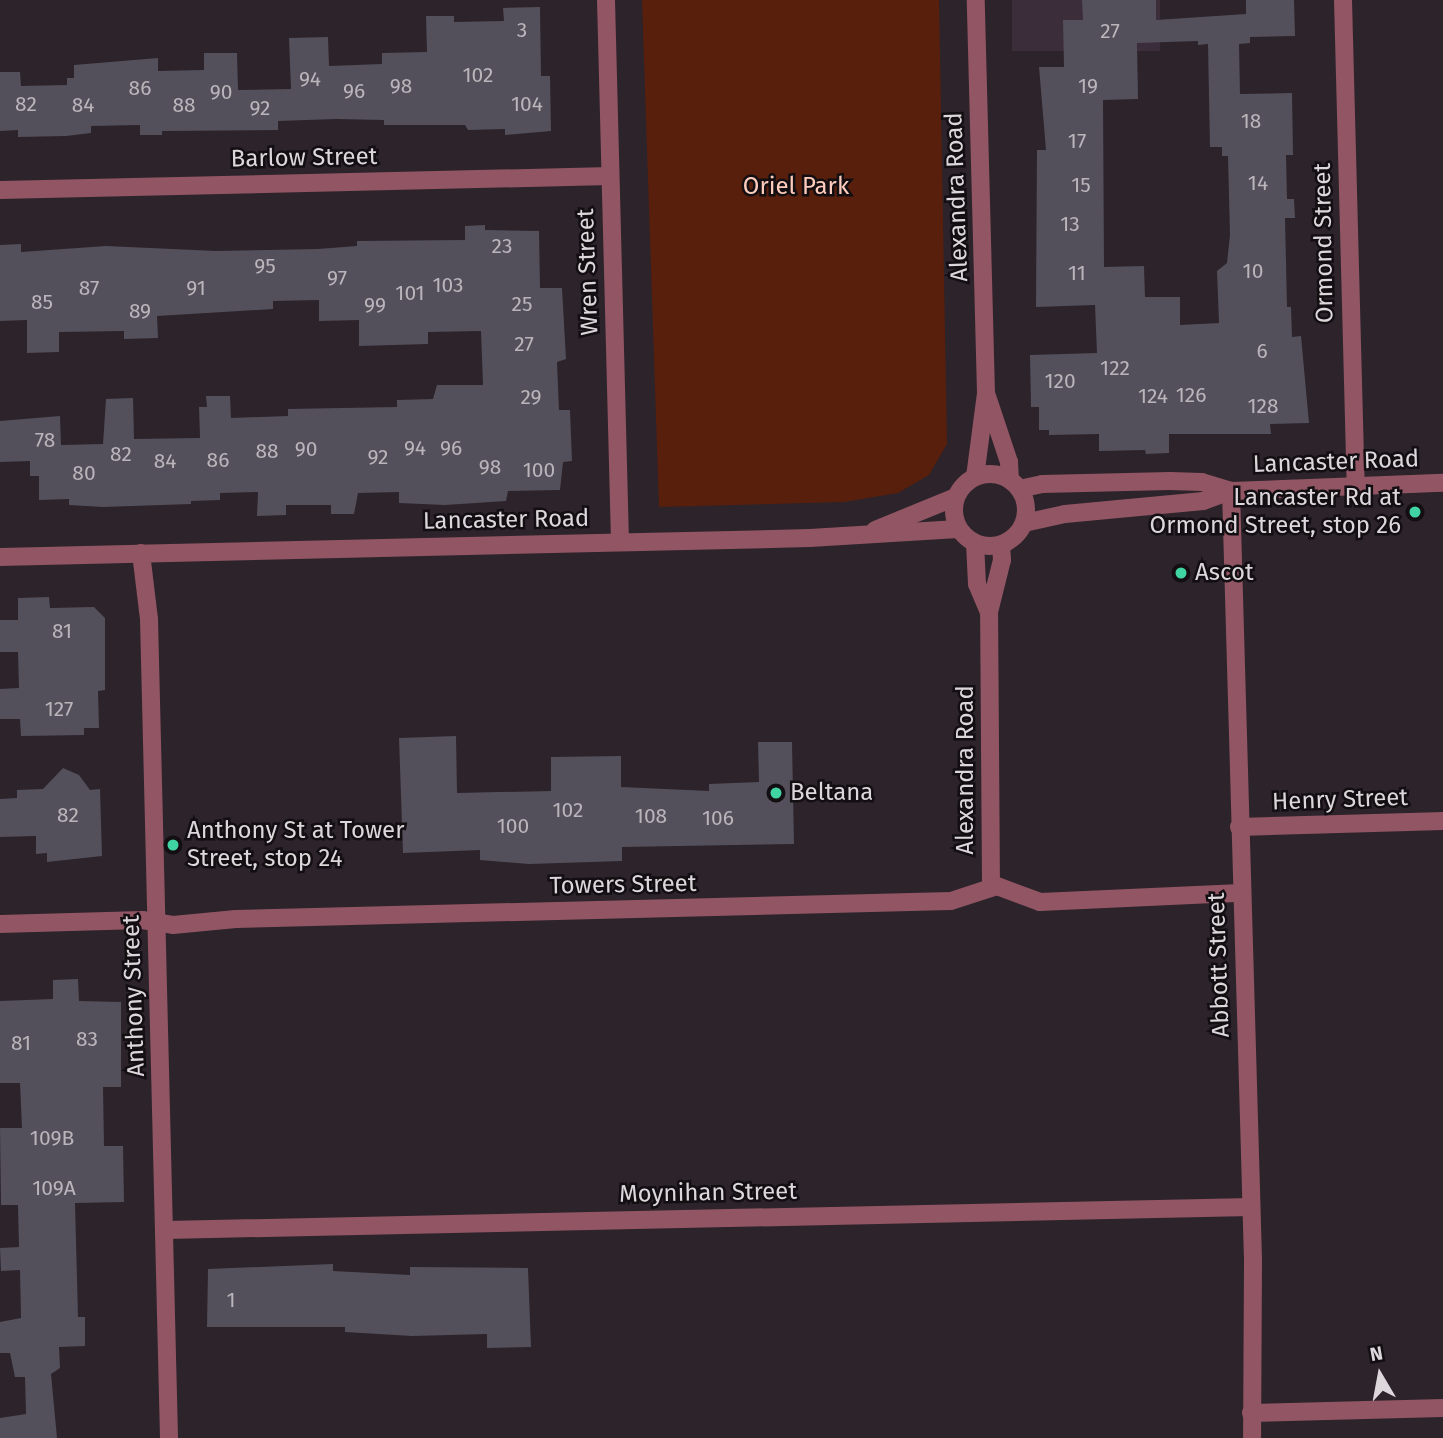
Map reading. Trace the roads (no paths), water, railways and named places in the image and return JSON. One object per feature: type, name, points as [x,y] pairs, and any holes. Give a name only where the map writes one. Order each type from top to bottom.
[{"type":"street","name":"Wren Street","points":[[606,0],[620,542]]},
{"type":"street","name":"Alexandra Road","points":[[975,477],[986,393],[976,0]]},
{"type":"street","name":"Ormond Street","points":[[1343,0],[1356,485]]},
{"type":"street","name":"Barlow Street","points":[[0,190],[610,176]]},
{"type":"street","name":"Alexandra Road","points":[[986,393],[1015,484]]},
{"type":"street","points":[[986,474],[1015,484],[1026,511],[1024,523],[1001,545],[975,543],[958,528],[956,497],[975,477],[986,474]]},
{"type":"street","name":"Lancaster Road","points":[[1015,484],[1191,482],[1231,491],[1443,483]]},
{"type":"street","name":"Lancaster Road","points":[[1024,523],[1065,514],[1203,501],[1231,491]]},
{"type":"street","name":"Abbott Street","points":[[1231,491],[1238,827],[1251,1207],[1252,1438]]},
{"type":"street","name":"Lancaster Road","points":[[872,531],[956,497]]},
{"type":"street","name":"Lancaster Road","points":[[0,557],[810,538],[872,531],[958,528]]},
{"type":"street","name":"Alexandra Road","points":[[975,543],[976,584],[989,612]]},
{"type":"street","name":"Alexandra Road","points":[[991,887],[989,612],[1002,560],[1001,545]]},
{"type":"street","name":"Anthony Street","points":[[141,554],[149,619],[169,1438]]},
{"type":"street","name":"Henry Street","points":[[1238,827],[1443,821]]},
{"type":"street","points":[[991,887],[1040,902],[1241,893]]},
{"type":"street","name":"Towers Street","points":[[0,924],[156,923],[951,901],[991,887]]},
{"type":"street","name":"Moynihan Street","points":[[166,1230],[1251,1207]]},
{"type":"street","points":[[1251,1413],[1443,1408]]},
{"type":"place","name":"Lancaster Rd at Ormond Street, stop 26","points":[[1415,512]]},
{"type":"place","name":"Ascot","points":[[1181,573]]},
{"type":"place","name":"Beltana","points":[[776,793]]},
{"type":"place","name":"Anthony St at Tower Street, stop 24","points":[[173,845]]},
{"type":"park label","name":"Oriel Park","points":[[796,187]]}]
